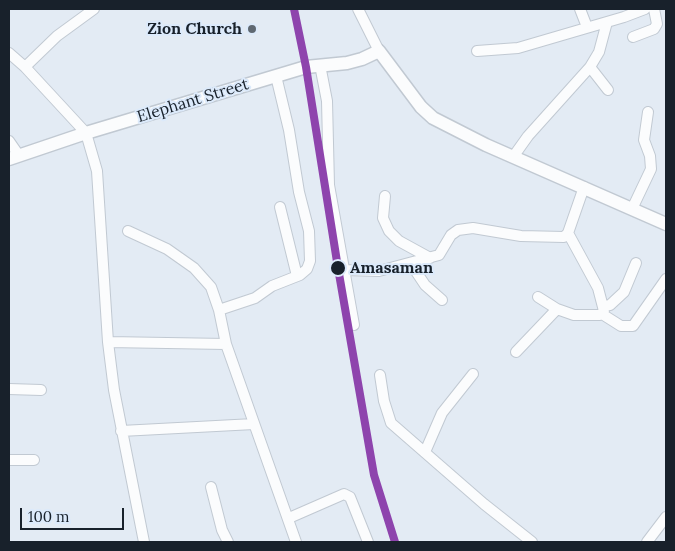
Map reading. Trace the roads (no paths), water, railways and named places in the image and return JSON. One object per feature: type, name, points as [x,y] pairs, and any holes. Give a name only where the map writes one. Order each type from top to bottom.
[{"type":"main road","name":"Elephant Street","points":[[13,156],[306,66],[320,66],[362,59],[379,50]]},
{"type":"main road","points":[[379,50],[421,107],[433,118],[513,157],[666,224]]},
{"type":"street","points":[[25,67],[57,36],[94,9]]},
{"type":"street","points":[[358,9],[379,50]]},
{"type":"street","points":[[580,9],[587,27]]},
{"type":"street","points":[[477,51],[518,48],[645,9]]},
{"type":"street","points":[[633,37],[654,29],[657,24],[654,9]]},
{"type":"street","points":[[513,157],[528,136],[590,67],[599,52],[607,22]]},
{"type":"street","points":[[9,53],[25,67],[86,133],[97,171],[108,342],[121,431],[144,542]]},
{"type":"street","points":[[320,66],[327,101],[329,185],[338,221],[344,270],[354,325]]},
{"type":"street","points":[[590,67],[608,90]]},
{"type":"street","points":[[219,310],[255,298],[272,286],[296,276],[307,269],[310,261],[309,231],[299,192],[289,130],[276,76]]},
{"type":"street","points":[[632,209],[651,169],[650,156],[644,140],[648,112]]},
{"type":"street","points":[[9,141],[13,156]]},
{"type":"street","points":[[344,270],[379,271],[430,258],[439,254],[451,235],[458,230],[473,228],[558,239],[568,233],[584,187]]},
{"type":"street","points":[[385,196],[383,218],[389,230],[399,241],[430,258]]},
{"type":"street","points":[[280,206],[296,276]]},
{"type":"street","points":[[128,231],[168,249],[194,268],[210,287],[219,310],[226,344],[289,518],[294,542]]},
{"type":"street","points":[[568,233],[598,288],[603,310],[621,326],[633,326],[666,279]]},
{"type":"street","points":[[410,264],[425,285],[442,300]]},
{"type":"street","points":[[538,297],[557,309],[574,315],[603,310],[624,292],[636,264]]},
{"type":"street","points":[[516,352],[557,309]]},
{"type":"street","points":[[108,342],[226,344]]},
{"type":"street","points":[[425,452],[442,412],[473,374]]},
{"type":"street","points":[[380,375],[384,401],[391,423],[532,542]]},
{"type":"street","points":[[9,389],[41,390]]},
{"type":"street","points":[[121,431],[254,424]]},
{"type":"street","points":[[9,460],[34,460]]},
{"type":"street","points":[[211,487],[222,530],[228,542]]},
{"type":"street","points":[[289,518],[344,494],[350,497],[368,542]]},
{"type":"street","points":[[647,542],[666,518]]},
{"type":"place","name":"Zion Church","points":[[252,29]]},
{"type":"place","name":"Amasaman","points":[[338,268]]}]
